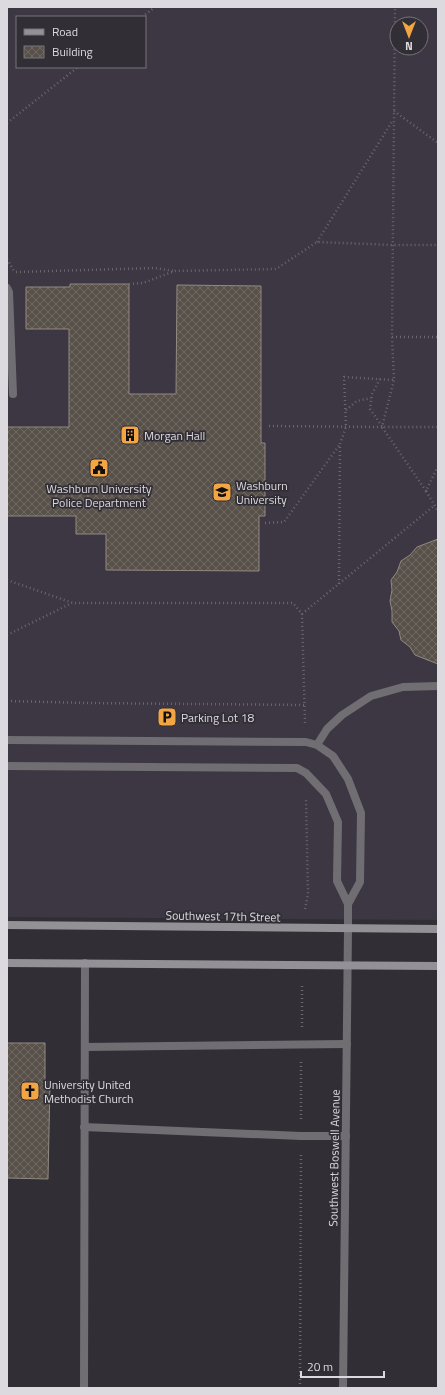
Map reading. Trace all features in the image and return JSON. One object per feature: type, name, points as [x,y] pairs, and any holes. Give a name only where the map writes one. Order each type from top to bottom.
[{"type":"main road","name":"Southwest 17th Street","points":[[7,925],[438,929]]},
{"type":"main road","points":[[7,963],[438,966]]},
{"type":"street","points":[[7,288],[9,292],[13,394]]},
{"type":"street","points":[[317,745],[327,729],[342,715],[371,696],[403,687],[438,686]]},
{"type":"street","points":[[7,740],[306,742],[317,745],[333,756],[348,780],[361,813],[360,882],[348,904]]},
{"type":"street","points":[[7,766],[297,768],[306,773],[326,794],[338,822],[337,881],[348,904]]},
{"type":"street","name":"Southwest Boswell Avenue","points":[[343,1388],[348,904]]},
{"type":"street","points":[[84,1388],[85,963]]},
{"type":"street","points":[[84,1047],[347,1044]]},
{"type":"street","points":[[84,1127],[301,1136],[346,1136]]},
{"type":"path","points":[[143,16],[155,7]]},
{"type":"path","points":[[382,427],[394,380],[392,337],[392,245],[395,7]]},
{"type":"path","points":[[7,123],[77,68]]},
{"type":"path","points":[[394,111],[438,144]]},
{"type":"path","points":[[7,272],[155,268],[175,271],[276,269],[317,242],[394,119]]},
{"type":"path","points":[[317,242],[438,245]]},
{"type":"path","points":[[7,259],[14,272]]},
{"type":"path","points":[[130,284],[143,283],[175,271]]},
{"type":"path","points":[[392,337],[438,337]]},
{"type":"path","points":[[266,523],[284,522],[340,444],[346,427],[344,377],[394,380]]},
{"type":"path","points":[[380,380],[372,394],[370,410],[426,491],[438,511]]},
{"type":"path","points":[[346,410],[357,401],[371,398]]},
{"type":"path","points":[[270,426],[438,427]]},
{"type":"path","points":[[338,584],[340,444]]},
{"type":"path","points":[[426,491],[438,466]]},
{"type":"path","points":[[302,614],[435,505]]},
{"type":"path","points":[[7,580],[73,603],[293,603],[302,614],[304,705],[7,701]]},
{"type":"path","points":[[7,635],[73,603]]},
{"type":"shaded area","name":"Washburn University","points":[[7,7],[438,7],[438,920],[7,917]]},
{"type":"building","name":"Morgan Hall","points":[[70,284],[129,284],[129,394],[176,394],[177,285],[261,286],[261,443],[265,443],[265,516],[259,516],[259,571],[106,570],[106,534],[76,534],[76,516],[7,516],[7,427],[69,427],[69,329],[26,329],[26,287],[70,287]]},
{"type":"building","points":[[438,539],[438,664],[415,655],[410,647],[401,640],[399,631],[392,622],[390,601],[392,590],[391,580],[397,572],[401,561],[410,555],[417,547]]},
{"type":"building","name":"University United Methodist Church","points":[[7,1043],[45,1043],[45,1082],[50,1082],[48,1179],[7,1178]]},
{"type":"place","name":"Morgan Hall","points":[[130,435]]},
{"type":"place","name":"Washburn University Police Department","points":[[99,468]]},
{"type":"place","name":"Washburn University","points":[[222,492]]},
{"type":"place","name":"Parking Lot 18","points":[[167,717]]},
{"type":"place","name":"University United Methodist Church","points":[[30,1091]]}]
